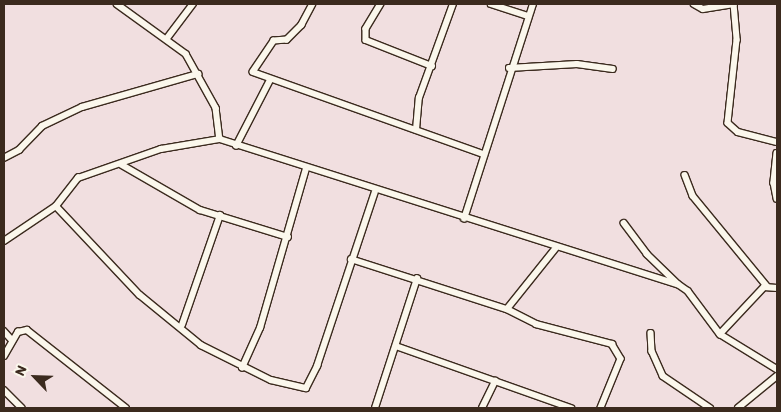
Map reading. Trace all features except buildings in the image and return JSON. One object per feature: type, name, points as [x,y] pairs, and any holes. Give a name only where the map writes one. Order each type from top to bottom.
[{"type":"street","points":[[117,4],[137,22],[168,37],[198,74],[216,108],[220,140]]},
{"type":"street","points":[[168,37],[193,4]]},
{"type":"street","points":[[313,4],[302,25],[287,40],[274,41],[252,69],[270,80],[484,154]]},
{"type":"street","points":[[381,4],[366,28],[366,40],[432,66]]},
{"type":"street","points":[[416,130],[419,98],[453,4]]},
{"type":"street","points":[[491,4],[528,16]]},
{"type":"street","points":[[464,219],[509,68],[533,4]]},
{"type":"street","points":[[694,4],[703,9],[734,4],[736,40],[728,123],[742,134],[777,142]]},
{"type":"street","points":[[509,68],[577,64],[613,69]]},
{"type":"street","points":[[4,158],[19,150],[42,126],[82,107],[198,74]]},
{"type":"street","points":[[236,146],[270,80]]},
{"type":"street","points":[[4,241],[56,206],[78,178],[122,165],[161,149],[220,140],[555,249],[678,284]]},
{"type":"street","points":[[777,153],[777,199]]},
{"type":"street","points":[[122,165],[188,204],[288,238]]},
{"type":"street","points":[[242,368],[260,328],[288,238],[306,169]]},
{"type":"street","points":[[685,175],[710,220],[767,286],[777,288]]},
{"type":"street","points":[[56,206],[140,295],[182,325],[214,354],[271,380],[310,386],[375,192]]},
{"type":"street","points":[[182,325],[220,215]]},
{"type":"street","points":[[624,222],[646,254],[688,291],[720,334],[777,369]]},
{"type":"street","points":[[507,309],[555,249]]},
{"type":"street","points":[[351,259],[507,309],[536,324],[584,333],[618,349],[622,359],[601,408]]},
{"type":"street","points":[[375,408],[417,279]]},
{"type":"street","points":[[720,334],[767,286]]},
{"type":"street","points":[[4,356],[12,340],[27,330],[126,408]]},
{"type":"street","points":[[4,331],[12,340]]},
{"type":"street","points":[[651,333],[652,351],[663,376],[710,408]]},
{"type":"street","points":[[396,346],[571,408]]},
{"type":"street","points":[[738,408],[777,376]]},
{"type":"street","points":[[482,408],[495,381]]},
{"type":"street","points":[[4,390],[22,408]]}]
